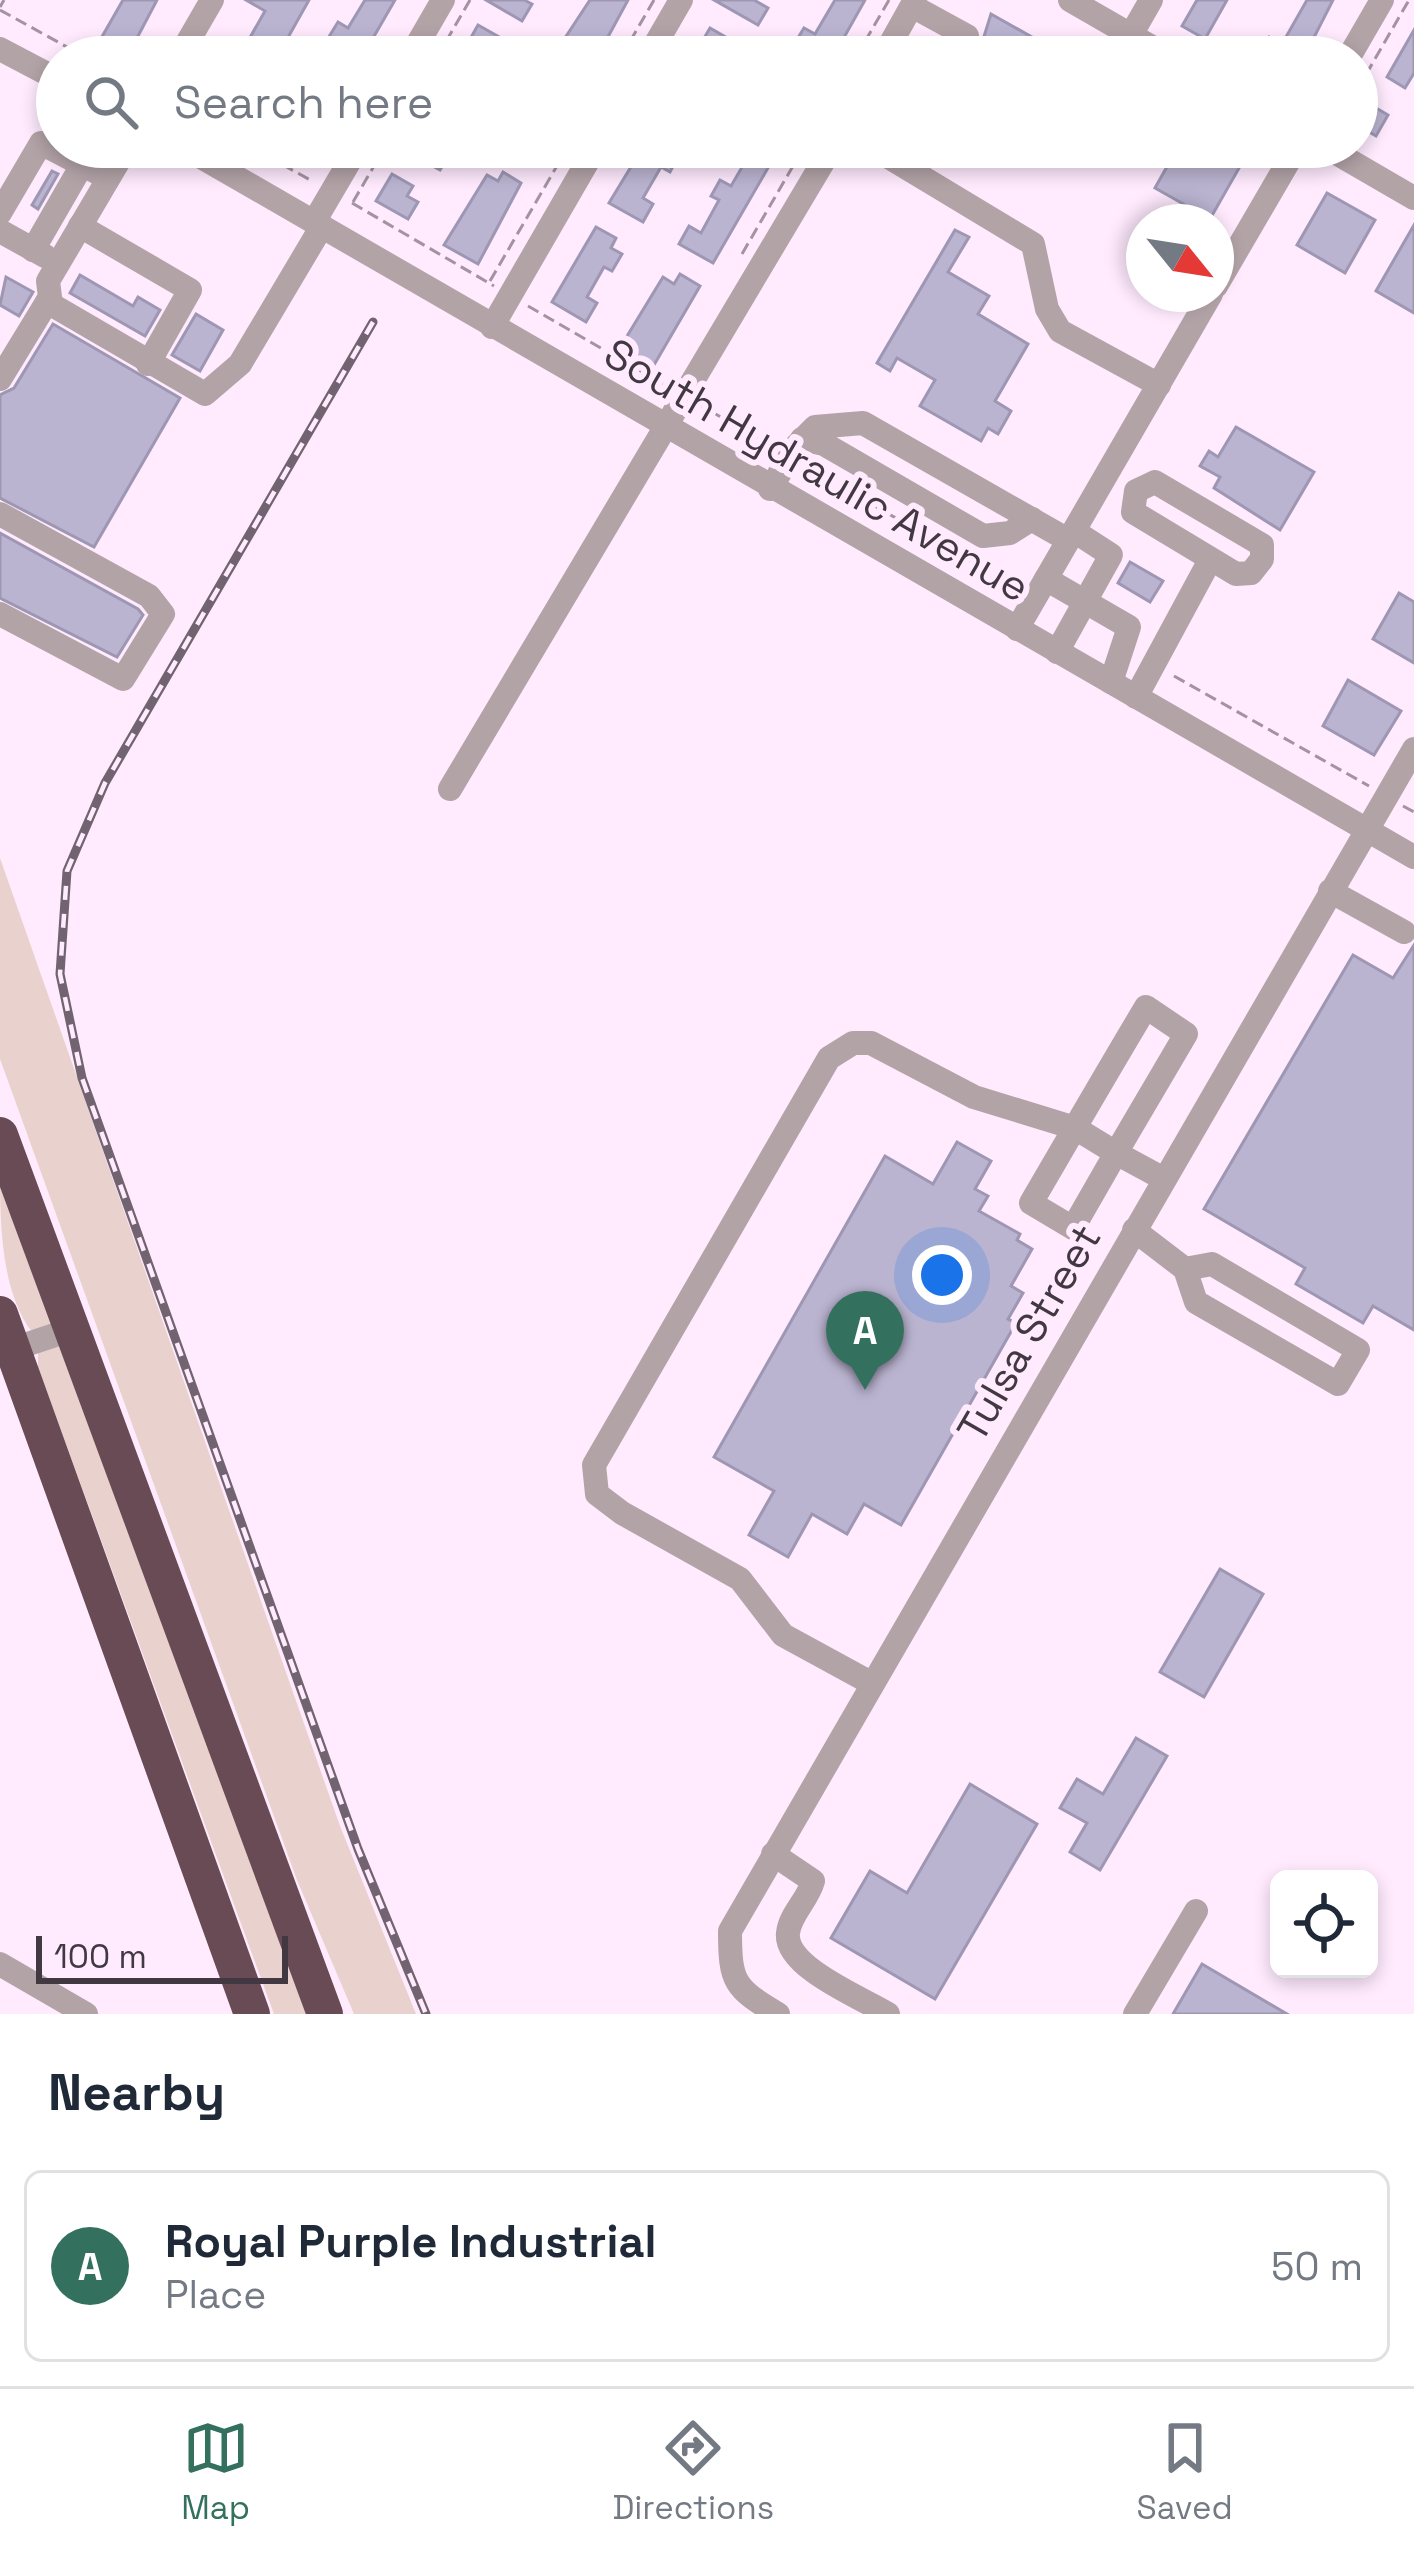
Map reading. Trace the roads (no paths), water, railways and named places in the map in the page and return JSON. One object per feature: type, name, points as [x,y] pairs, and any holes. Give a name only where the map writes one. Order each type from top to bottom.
[{"type":"highway","points":[[0,1135],[325,2014]]},
{"type":"highway","points":[[0,1314],[253,2014]]},
{"type":"street","points":[[191,36],[212,0]]},
{"type":"street","points":[[422,36],[443,0]]},
{"type":"street","points":[[660,36],[680,0]]},
{"type":"street","points":[[1070,0],[1120,36]]},
{"type":"street","points":[[1133,36],[1151,0]]},
{"type":"street","points":[[1361,36],[1382,0]]},
{"type":"street","points":[[891,36],[905,2],[967,35]]},
{"type":"street","points":[[0,49],[36,68]]},
{"type":"street","points":[[0,213],[36,150]]},
{"type":"street","points":[[33,250],[80,168]]},
{"type":"street","points":[[88,168],[108,178]]},
{"type":"street","points":[[0,379],[47,302],[48,281],[114,168]]},
{"type":"street","name":"South Hydraulic Avenue","points":[[221,168],[666,430],[1414,857]]},
{"type":"street","points":[[47,302],[205,394],[240,364],[346,168]]},
{"type":"street","points":[[492,327],[500,289],[582,168]]},
{"type":"street","points":[[450,789],[820,168]]},
{"type":"street","points":[[907,168],[1033,244],[1047,309],[1060,332],[1159,385]]},
{"type":"street","points":[[1234,249],[1284,168]]},
{"type":"street","points":[[1362,168],[1414,198]]},
{"type":"street","points":[[80,226],[190,290],[148,364]]},
{"type":"street","points":[[0,231],[58,264]]},
{"type":"street","points":[[1017,629],[1201,312]]},
{"type":"street","points":[[770,489],[815,427],[833,422],[863,424],[1032,519],[1111,555],[1057,652]]},
{"type":"street","points":[[796,448],[824,445],[983,536],[1010,533],[1032,519]]},
{"type":"street","points":[[1155,482],[1257,540],[1263,550],[1245,577],[1210,560],[1133,512],[1132,498],[1142,484],[1155,482]]},
{"type":"street","points":[[0,514],[148,596],[164,614],[123,679],[0,614]]},
{"type":"street","points":[[1136,697],[1210,560]]},
{"type":"street","points":[[1040,589],[1086,602],[1129,627],[1111,682]]},
{"type":"street","name":"Tulsa Street","points":[[778,2014],[747,1996],[731,1978],[730,1931],[1414,749]]},
{"type":"street","points":[[1330,891],[1404,932]]},
{"type":"street","points":[[1146,1007],[1172,1020],[1186,1034],[1116,1153],[1073,1228],[1031,1203],[1146,1007]]},
{"type":"street","points":[[871,1683],[783,1635],[740,1579],[609,1504],[597,1494],[594,1465],[829,1058],[853,1043],[872,1043],[974,1097],[1075,1128],[1163,1179]]},
{"type":"street","points":[[1134,1230],[1185,1269],[1196,1302],[1339,1384],[1358,1350],[1212,1264],[1185,1269]]},
{"type":"street","points":[[13,1349],[73,1329]]},
{"type":"street","points":[[773,1854],[813,1881],[789,1926],[787,1941],[796,1961],[888,2014]]},
{"type":"street","points":[[1135,2014],[1196,1911]]},
{"type":"street","points":[[0,1964],[86,2014]]},
{"type":"railway","points":[[373,322],[105,783],[67,871],[60,974],[82,1078],[358,1849],[426,2014]]},
{"type":"place","name":"Royal Purple Industrial","points":[[865,1390]]}]
